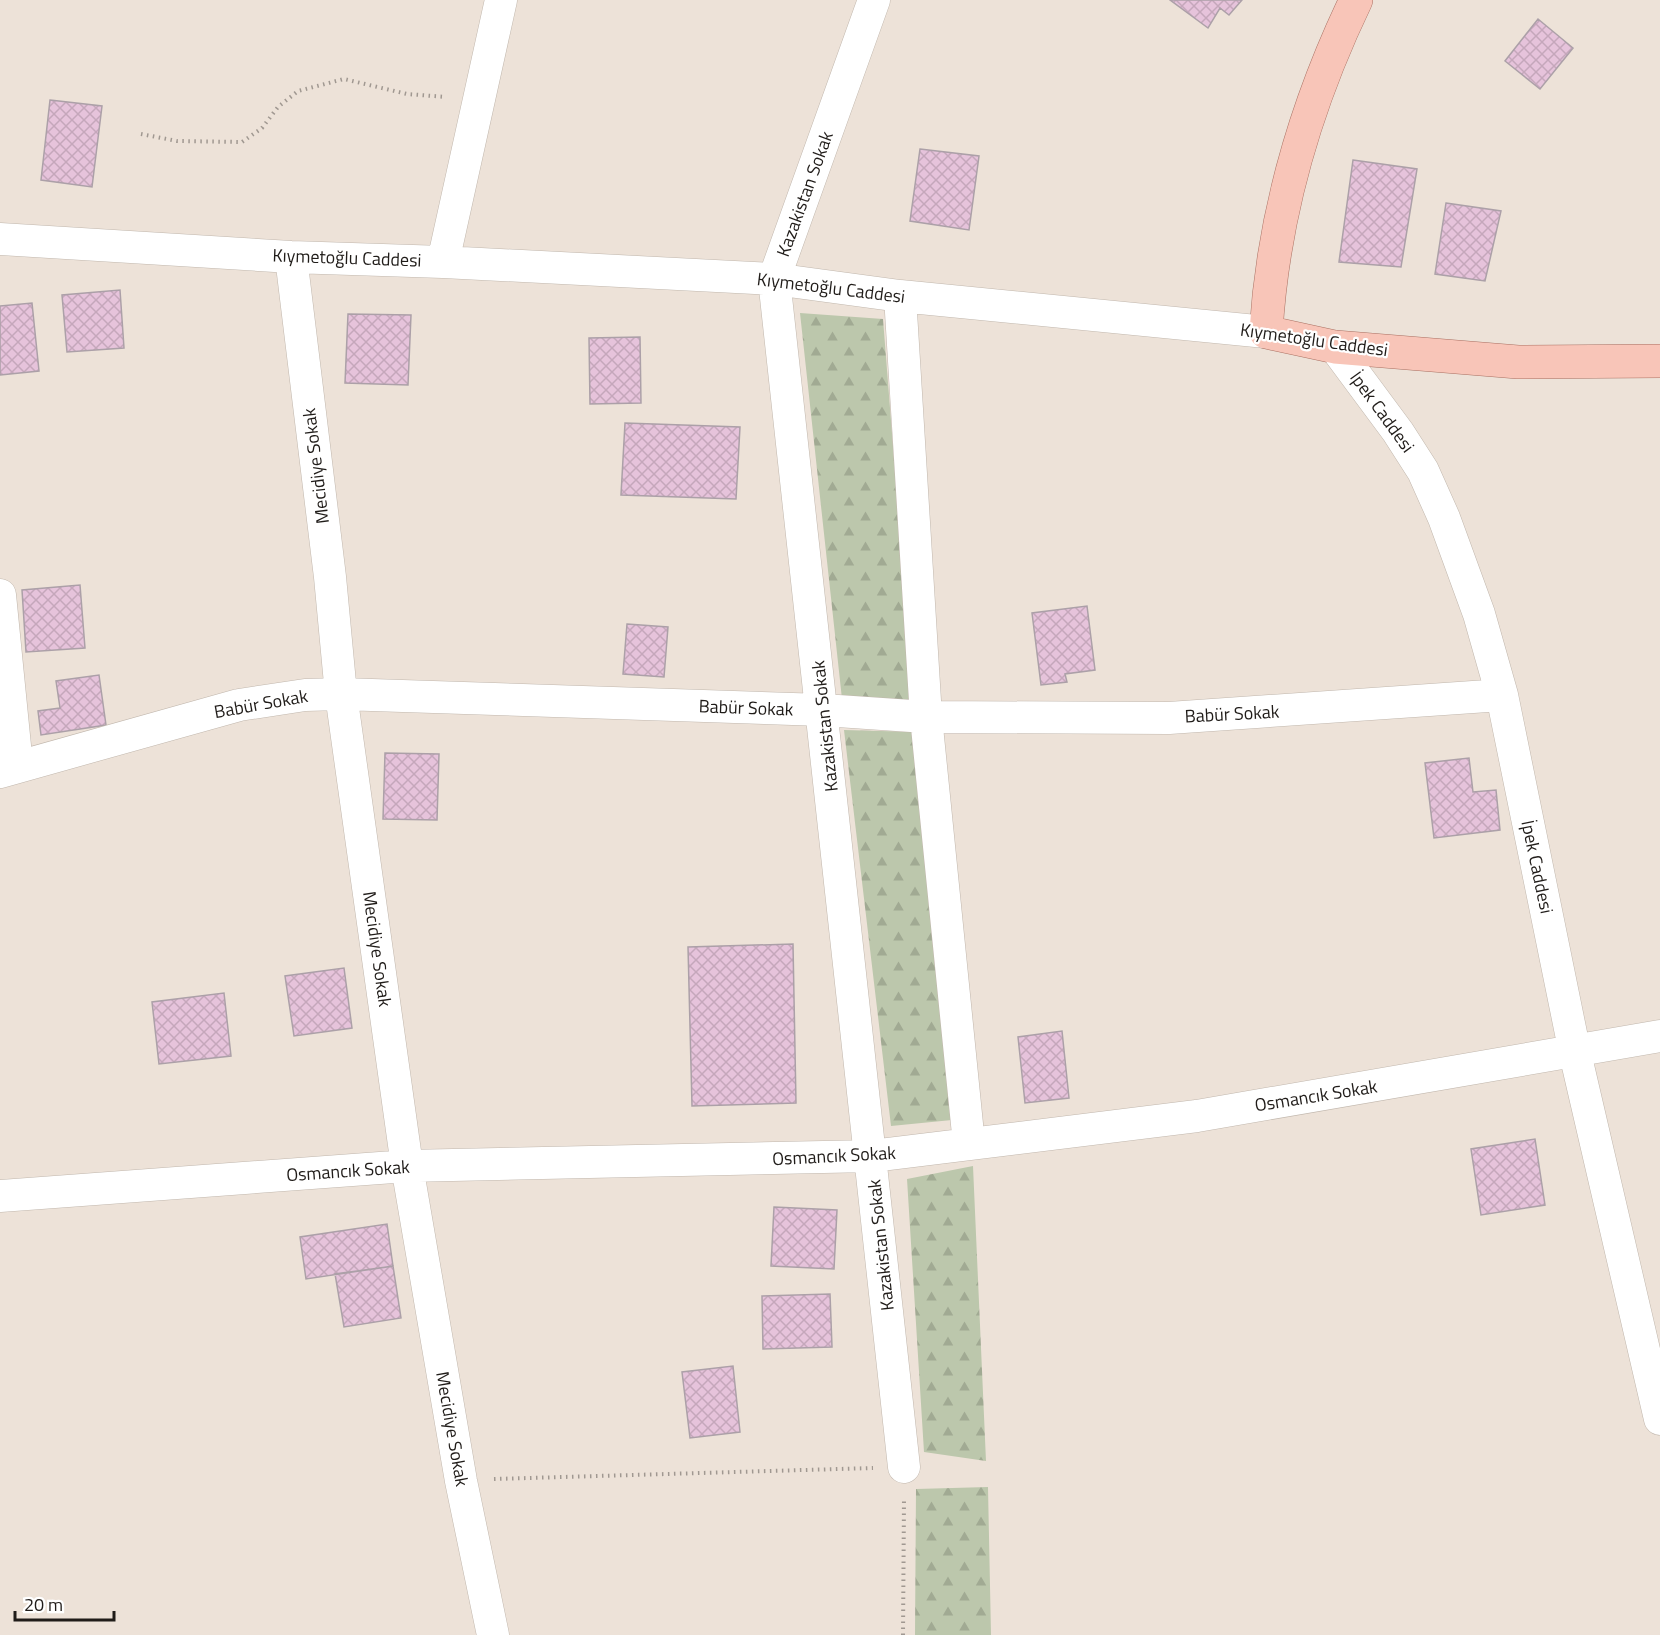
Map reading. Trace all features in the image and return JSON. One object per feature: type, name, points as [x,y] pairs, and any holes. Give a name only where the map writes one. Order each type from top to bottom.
[{"type":"main road","points":[[1266,332],[1269,284],[1277,228],[1309,114],[1356,0]]},
{"type":"main road","name":"Kıymetoğlu Caddesi","points":[[1266,332],[1335,347],[1518,362],[1660,362]]},
{"type":"street","points":[[443,262],[501,0]]},
{"type":"street","name":"Kazakistan Sokak","points":[[874,0],[774,279],[872,1156],[904,1467]]},
{"type":"street","name":"Kıymetoğlu Caddesi","points":[[0,239],[291,257],[443,262],[774,279],[900,296],[1266,332]]},
{"type":"street","name":"Mecidiye Sokak","points":[[291,257],[330,577],[341,694],[407,1166],[461,1481],[493,1635]]},
{"type":"street","points":[[900,296],[926,717],[969,1144]]},
{"type":"street","name":"İpek Caddesi","points":[[1335,347],[1398,432],[1423,471],[1444,518],[1479,614],[1502,695],[1575,1053],[1660,1419]]},
{"type":"street","points":[[0,595],[9,769]]},
{"type":"street","name":"Babür Sokak","points":[[9,769],[239,705],[282,698],[341,694],[823,710],[926,717],[1169,718],[1502,695]]},
{"type":"street","name":"Osmancık Sokak","points":[[0,1194],[407,1166],[872,1156],[1197,1116],[1575,1053],[1660,1036]]},
{"type":"path","points":[[141,134],[177,141],[242,142],[262,128],[278,107],[298,90],[344,79],[407,94],[479,99]]},
{"type":"path","points":[[461,1481],[904,1467],[903,1635]]},
{"type":"green space","points":[[800,313],[883,319],[913,700],[842,699]]},
{"type":"green space","points":[[844,730],[918,732],[952,1120],[891,1126]]},
{"type":"green space","points":[[973,1166],[986,1461],[924,1452],[907,1179]]},
{"type":"green space","points":[[988,1487],[991,1635],[915,1635],[916,1489]]},
{"type":"building","points":[[1170,0],[1242,0],[1229,15],[1220,8],[1208,28]]},
{"type":"building","points":[[1538,19],[1573,48],[1540,89],[1505,61]]},
{"type":"building","points":[[50,100],[102,106],[92,187],[41,180]]},
{"type":"building","points":[[920,149],[979,156],[969,230],[910,221]]},
{"type":"building","points":[[1353,160],[1417,169],[1401,267],[1339,262]]},
{"type":"building","points":[[1446,203],[1501,211],[1485,281],[1435,274]]},
{"type":"building","points":[[120,290],[124,348],[67,352],[62,295]]},
{"type":"building","points":[[32,303],[39,371],[0,375],[0,306]]},
{"type":"building","points":[[348,314],[411,315],[408,385],[345,383]]},
{"type":"building","points":[[640,337],[641,403],[590,404],[589,338]]},
{"type":"building","points":[[625,423],[740,427],[736,499],[621,495]]},
{"type":"building","points":[[80,585],[85,648],[26,652],[22,590]]},
{"type":"building","points":[[1087,606],[1095,670],[1065,674],[1067,682],[1041,685],[1032,613]]},
{"type":"building","points":[[627,624],[668,627],[664,677],[623,674]]},
{"type":"building","points":[[99,675],[106,725],[41,735],[38,711],[60,708],[56,681]]},
{"type":"building","points":[[385,753],[439,754],[437,820],[383,819]]},
{"type":"building","points":[[1469,758],[1473,792],[1496,790],[1500,830],[1434,838],[1425,763]]},
{"type":"building","points":[[793,944],[796,1103],[692,1106],[688,947]]},
{"type":"building","points":[[344,968],[352,1028],[294,1036],[285,976]]},
{"type":"building","points":[[224,993],[231,1056],[159,1064],[152,1002]]},
{"type":"building","points":[[1062,1031],[1069,1098],[1025,1103],[1018,1037]]},
{"type":"building","points":[[1535,1139],[1545,1205],[1481,1215],[1471,1149]]},
{"type":"building","points":[[774,1207],[837,1210],[834,1269],[771,1266]]},
{"type":"building","points":[[387,1224],[393,1266],[306,1279],[300,1237]]},
{"type":"building","points":[[393,1266],[401,1318],[344,1327],[335,1274]]},
{"type":"building","points":[[830,1294],[832,1347],[763,1349],[762,1296]]},
{"type":"building","points":[[733,1366],[740,1432],[690,1438],[682,1372]]}]
